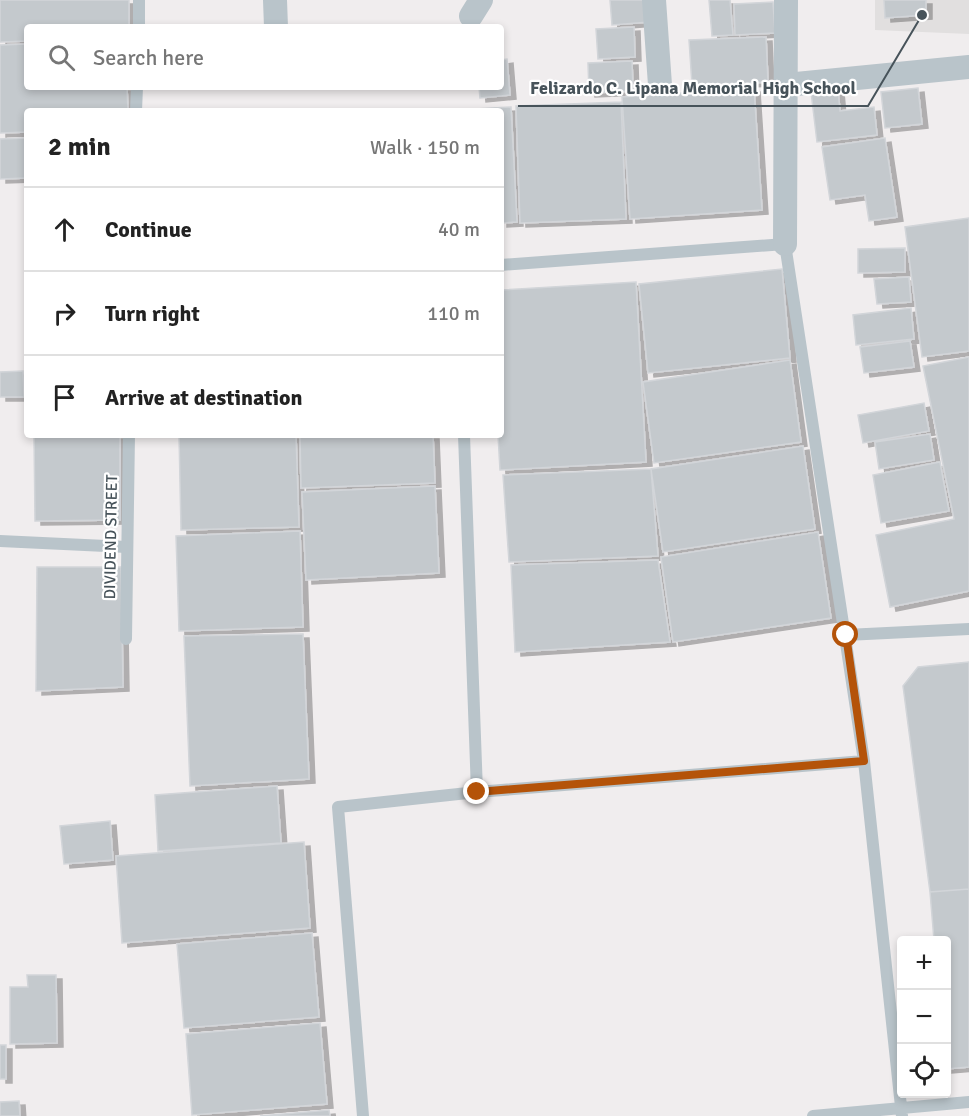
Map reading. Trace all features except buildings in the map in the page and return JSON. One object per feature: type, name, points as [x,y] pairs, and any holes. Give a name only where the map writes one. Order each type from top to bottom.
[{"type":"street","points":[[275,0],[276,24]]},
{"type":"street","points":[[654,0],[660,85]]},
{"type":"street","points":[[785,244],[786,0]]},
{"type":"street","points":[[786,85],[969,67]]},
{"type":"lane","points":[[139,24],[140,0]]},
{"type":"lane","points":[[136,108],[137,90]]},
{"type":"lane","points":[[504,265],[785,244],[864,761],[902,1111]]},
{"type":"lane","name":"DIVIDEND STREET","points":[[126,639],[129,438]]},
{"type":"lane","points":[[464,438],[477,792]]},
{"type":"lane","points":[[0,541],[127,547]]},
{"type":"lane","points":[[846,635],[969,629]]},
{"type":"lane","points":[[363,1116],[338,807],[477,792],[864,761]]},
{"type":"lane","points":[[813,1116],[902,1111],[969,1102]]},
{"type":"shaded area","points":[[875,0],[969,0],[969,34],[875,30]]},
{"type":"place","name":"Felizardo C. Lipana Memorial High School","points":[[922,15]]},
{"type":"route","points":[[477,792],[864,761],[846,635]]}]
